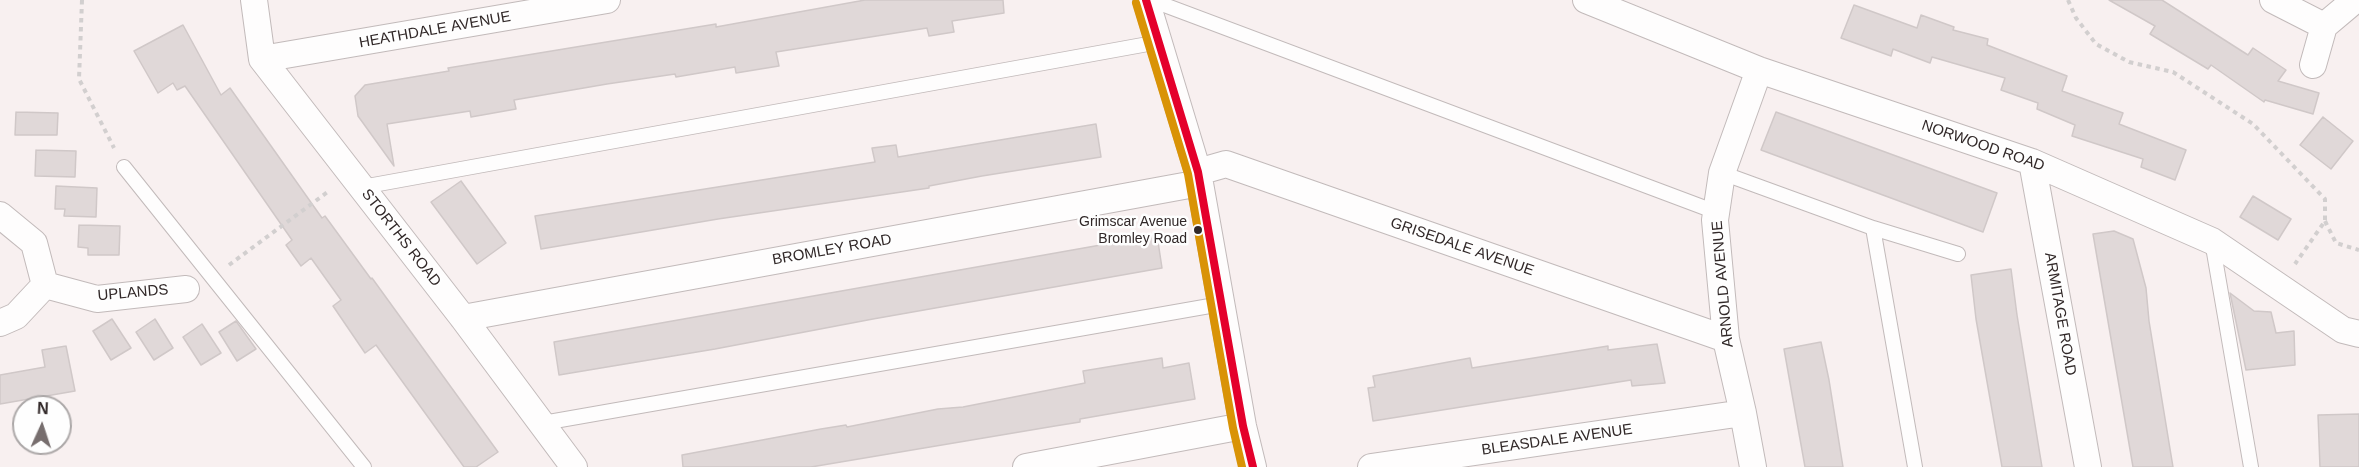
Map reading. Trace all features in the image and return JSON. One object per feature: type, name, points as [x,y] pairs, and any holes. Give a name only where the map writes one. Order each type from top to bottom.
[{"type":"street","points":[[254,0],[262,59]]},
{"type":"street","name":"HEATHDALE AVENUE","points":[[262,59],[608,0]]},
{"type":"street","points":[[1146,0],[1199,177],[1243,426],[1253,467]]},
{"type":"street","name":"NORWOOD ROAD","points":[[1586,0],[1760,70],[2032,162],[2212,241],[2343,330],[2359,334]]},
{"type":"street","points":[[2273,0],[2324,26]]},
{"type":"street","points":[[2313,65],[2324,26],[2355,0]]},
{"type":"street","name":"STORTHS ROAD","points":[[262,59],[463,318],[574,467]]},
{"type":"street","name":"ARNOLD AVENUE","points":[[1753,467],[1726,339],[1716,212],[1722,173],[1760,70]]},
{"type":"street","name":"ARMITAGE ROAD","points":[[2032,162],[2088,467]]},
{"type":"street","name":"GRISEDALE AVENUE","points":[[1199,177],[1226,164],[1726,339]]},
{"type":"street","name":"BROMLEY ROAD","points":[[463,318],[1199,177]]},
{"type":"street","points":[[0,215],[34,243],[45,285],[16,316],[0,323]]},
{"type":"street","name":"UPLANDS","points":[[45,285],[97,299],[186,289]]},
{"type":"street","name":"BLEASDALE AVENUE","points":[[1371,467],[1743,413]]},
{"type":"street","points":[[1026,467],[1243,426]]},
{"type":"lane","points":[[1151,0],[1716,212]]},
{"type":"lane","points":[[357,181],[1159,42]]},
{"type":"lane","points":[[123,167],[364,467]]},
{"type":"lane","points":[[1722,173],[1873,228],[1958,254]]},
{"type":"lane","points":[[1873,228],[1915,467]]},
{"type":"lane","points":[[2212,241],[2251,467]]},
{"type":"lane","points":[[543,423],[1221,304]]},
{"type":"path","points":[[82,0],[79,79],[123,167]]},
{"type":"path","points":[[2068,0],[2076,18],[2096,44],[2129,62],[2173,72],[2253,124],[2325,199],[2325,221],[2336,243],[2359,250]]},
{"type":"path","points":[[212,278],[357,181]]},
{"type":"path","points":[[2279,287],[2325,221]]},
{"type":"building","points":[[865,0],[1003,0],[1004,13],[952,21],[954,32],[929,36],[927,28],[776,52],[779,66],[736,73],[735,67],[676,77],[675,74],[607,84],[514,100],[516,109],[471,117],[470,111],[387,124],[394,166],[358,116],[355,96],[365,85],[449,71],[448,68],[716,24],[716,27]]},
{"type":"building","points":[[2109,0],[2162,0],[2248,55],[2253,48],[2286,70],[2278,81],[2319,93],[2313,114],[2265,100],[2264,102],[2211,65],[2208,69],[2150,34],[2155,26]]},
{"type":"building","points":[[1854,5],[1917,28],[1921,15],[1954,27],[1953,30],[1988,39],[1987,45],[2067,76],[2062,91],[2123,113],[2119,124],[2186,150],[2175,180],[2141,167],[2143,159],[2072,136],[2075,125],[2037,109],[2038,103],[2001,90],[2005,78],[1932,57],[1930,63],[1893,49],[1891,56],[1841,38]]},
{"type":"building","points":[[183,25],[221,95],[230,88],[322,218],[325,216],[372,278],[498,452],[476,467],[464,467],[376,345],[365,353],[333,306],[341,300],[311,258],[301,266],[286,245],[292,240],[185,86],[177,90],[173,83],[158,93],[134,51]]},
{"type":"building","points":[[16,112],[58,113],[57,135],[15,135]]},
{"type":"building","points":[[1776,112],[1997,193],[1983,232],[1761,150]]},
{"type":"building","points":[[2323,117],[2353,141],[2331,169],[2300,145]]},
{"type":"building","points":[[1096,124],[1101,157],[982,176],[929,186],[929,188],[718,219],[541,249],[535,216],[875,162],[872,148],[896,145],[898,157]]},
{"type":"building","points":[[36,150],[76,151],[75,177],[35,176]]},
{"type":"building","points":[[461,181],[506,243],[477,264],[431,202]]},
{"type":"building","points":[[56,186],[97,188],[96,217],[64,216],[65,209],[55,209]]},
{"type":"building","points":[[2253,196],[2291,219],[2278,240],[2240,217]]},
{"type":"building","points":[[79,225],[120,226],[119,255],[88,255],[88,248],[78,247]]},
{"type":"building","points":[[2114,231],[2133,239],[2146,288],[2149,321],[2173,467],[2133,467],[2093,234]]},
{"type":"building","points":[[1157,235],[1162,268],[559,375],[554,342]]},
{"type":"building","points":[[2011,269],[2042,467],[2002,467],[1976,319],[1971,275]]},
{"type":"building","points":[[2230,293],[2254,311],[2271,312],[2276,333],[2294,331],[2295,365],[2246,370]]},
{"type":"building","points":[[112,319],[131,348],[111,360],[93,331]]},
{"type":"building","points":[[155,319],[173,348],[154,360],[136,332]]},
{"type":"building","points":[[236,321],[256,349],[237,361],[219,332]]},
{"type":"building","points":[[202,324],[221,353],[201,365],[183,337]]},
{"type":"building","points":[[1821,342],[1843,467],[1805,467],[1784,349]]},
{"type":"building","points":[[1657,344],[1665,383],[1632,386],[1631,380],[1373,421],[1368,388],[1375,387],[1373,376],[1470,358],[1472,368],[1608,346],[1608,350]]},
{"type":"building","points":[[66,346],[75,391],[52,395],[12,395],[12,402],[0,404],[0,375],[45,367],[42,350]]},
{"type":"building","points":[[1162,358],[1163,368],[1189,363],[1195,399],[1080,419],[1080,422],[811,467],[683,467],[682,455],[938,409],[963,407],[1085,383],[1083,371]]},
{"type":"building","points":[[2359,414],[2359,467],[2320,467],[2318,415]]},
{"type":"transit line","points":[[1146,0],[1198,172],[1243,426],[1253,467]]},
{"type":"transit line","points":[[1136,3],[1188,174],[1242,467]]},
{"type":"place","name":"Grimscar Avenue Bromley Road","points":[[1198,230]]}]
